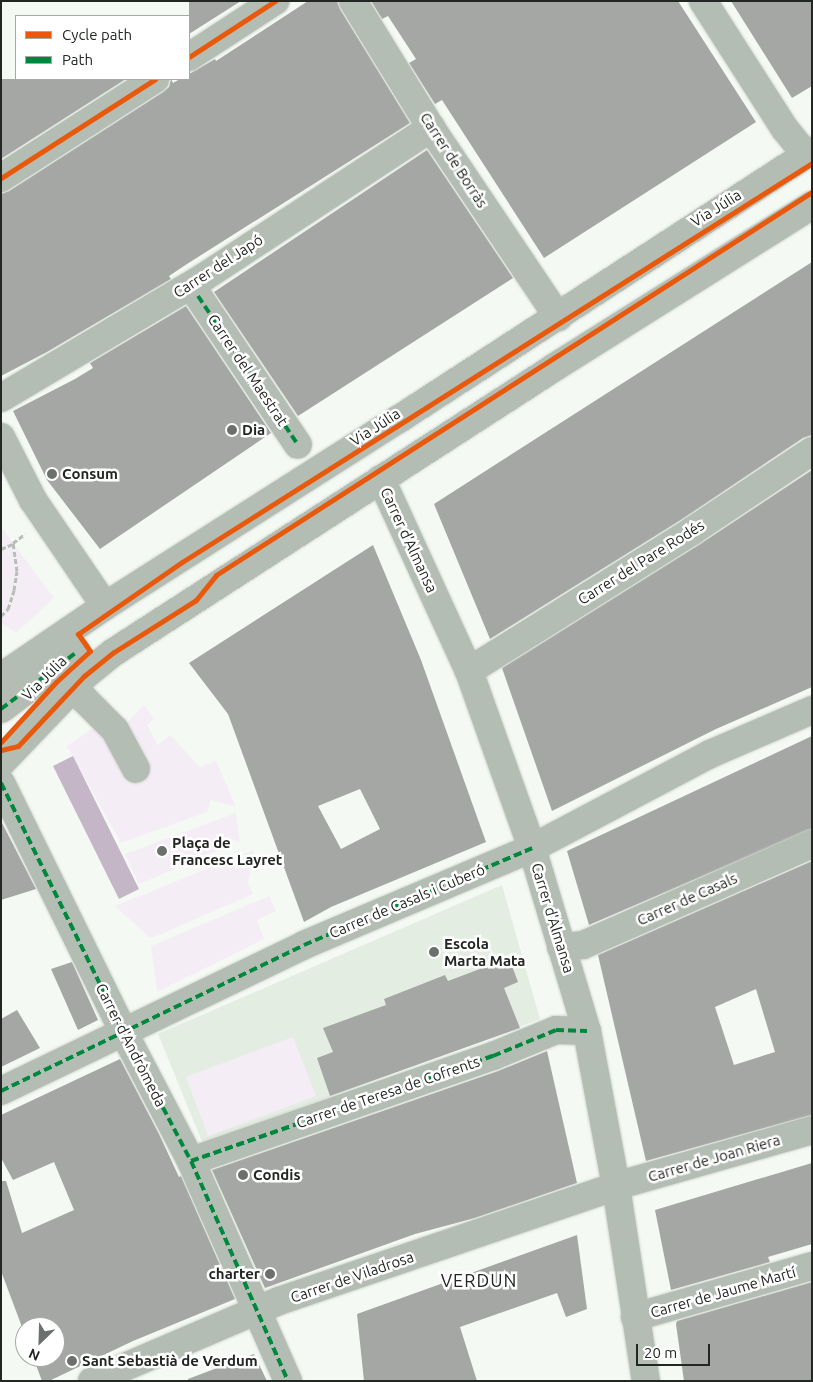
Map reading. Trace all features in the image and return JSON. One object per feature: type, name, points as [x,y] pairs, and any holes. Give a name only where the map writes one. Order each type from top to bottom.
[{"type":"street","points":[[190,56],[275,1]]},
{"type":"street","name":"Carrer de Borràs","points":[[353,1],[431,128],[558,316]]},
{"type":"street","points":[[703,1],[785,129],[809,153]]},
{"type":"street","points":[[1,178],[153,80]]},
{"type":"street","name":"Carrer del Japó","points":[[1,398],[204,277],[431,128]]},
{"type":"street","name":"Via Júlia","points":[[1,677],[105,606],[809,153]]},
{"type":"street","name":"Via Júlia","points":[[1,763],[74,687],[114,652],[381,479],[812,205]]},
{"type":"street","name":"Carrer del Maestrat","points":[[198,296],[298,444]]},
{"type":"street","points":[[1,437],[33,500],[105,606]]},
{"type":"street","name":"Carrer del Pare Rodés","points":[[469,671],[692,531],[812,451]]},
{"type":"street","name":"Carrer d'Almansa","points":[[381,479],[469,671],[532,848],[587,1031],[616,1186],[646,1381]]},
{"type":"street","name":"Via Júlia","points":[[1,709],[77,652]]},
{"type":"street","points":[[74,687],[115,730],[136,769]]},
{"type":"street","name":"Carrer de Casals i Cuberó","points":[[1,1091],[304,945],[532,848],[710,754],[812,710]]},
{"type":"street","name":"Carrer d'Andròmeda","points":[[1,782],[124,1033],[190,1161],[258,1309],[288,1381]]},
{"type":"street","name":"Carrer de Casals","points":[[561,947],[584,946],[812,844]]},
{"type":"street","name":"Carrer de Teresa de Cofrents","points":[[190,1161],[493,1056],[556,1030],[587,1031]]},
{"type":"street","name":"Carrer de Joan Riera","points":[[616,1186],[812,1130]]},
{"type":"street","name":"Carrer de Viladrosa","points":[[92,1381],[258,1309],[616,1186]]},
{"type":"street","name":"Carrer de Jaume Martí","points":[[635,1317],[812,1266]]},
{"type":"path","points":[[1,550],[13,544],[28,532]]},
{"type":"path","points":[[1,616],[8,609],[14,590],[17,571],[13,544]]},
{"type":"shaded area","points":[[1,527],[54,598],[16,633],[1,623]]},
{"type":"shaded area","points":[[144,705],[154,719],[147,725],[158,745],[170,735],[200,767],[216,761],[236,807],[211,800],[207,812],[121,843],[67,746],[96,726],[121,769],[124,726]]},
{"type":"shaded area","points":[[73,756],[139,889],[119,899],[53,766]]},
{"type":"shaded area","points":[[236,813],[240,842],[224,838],[226,847],[139,884],[125,854]]},
{"type":"shaded area","points":[[254,850],[248,884],[253,894],[159,935],[150,938],[115,906]]},
{"type":"shaded area","name":"Escola Marta Mata","points":[[502,885],[540,1019],[203,1144],[158,1034]]},
{"type":"shaded area","points":[[269,896],[276,911],[257,920],[264,939],[157,992],[151,946]]},
{"type":"shaded area","points":[[293,1037],[316,1096],[208,1136],[186,1077]]},
{"type":"building","points":[[189,1],[241,1],[190,33]]},
{"type":"building","points":[[308,1],[337,1],[340,9],[410,123],[187,264],[169,276],[171,279],[47,352],[1,376],[1,194],[9,191],[163,92],[169,87],[171,80],[173,83],[178,80],[190,80],[190,73],[215,59],[216,61]]},
{"type":"building","points":[[371,1],[678,1],[756,122],[544,258],[442,100],[435,104],[409,63],[416,59],[388,16],[382,19]]},
{"type":"building","points":[[731,1],[812,1],[812,86],[792,98]]},
{"type":"building","points":[[1,79],[124,80],[1,159]]},
{"type":"building","points":[[427,150],[513,278],[298,416],[214,292]]},
{"type":"building","points":[[812,262],[812,435],[803,438],[684,518],[490,639],[434,504]]},
{"type":"building","points":[[186,306],[271,433],[100,549],[47,480],[13,411],[75,379],[93,368],[90,363]]},
{"type":"building","points":[[812,470],[812,687],[716,729],[552,811],[502,668],[700,544]]},
{"type":"building","points":[[373,545],[421,660],[486,842],[331,907],[304,922],[228,714],[189,663]],"holes":[[[360,789],[380,829],[341,849],[318,806]]]},
{"type":"building","points":[[812,736],[812,829],[589,925],[567,851]]},
{"type":"building","points":[[1,821],[36,889],[1,900]]},
{"type":"building","points":[[812,861],[812,1115],[646,1161],[598,955]],"holes":[[[756,989],[775,1052],[734,1065],[715,1007]]]},
{"type":"building","points":[[509,958],[518,982],[504,988],[520,1028],[330,1096],[317,1058],[333,1052],[323,1028],[386,1005],[384,999],[445,975],[448,981]]},
{"type":"building","points":[[72,962],[98,1020],[78,1030],[51,969]]},
{"type":"building","points":[[17,1010],[40,1048],[1,1067],[1,1019]]},
{"type":"building","points":[[547,1051],[577,1183],[475,1218],[415,1234],[265,1288],[212,1170],[498,1071]]},
{"type":"building","points":[[120,1059],[179,1177],[181,1176],[235,1299],[133,1341],[49,1381],[42,1381],[37,1367],[65,1367],[65,1317],[18,1317],[1,1271],[1,1181],[6,1181],[22,1233],[74,1210],[54,1162],[13,1180],[1,1158],[1,1115]]},
{"type":"building","points":[[812,1163],[812,1244],[768,1257],[770,1262],[671,1290],[655,1210]]},
{"type":"building","points":[[577,1235],[587,1309],[566,1317],[557,1293],[460,1327],[477,1381],[364,1381],[357,1314]]},
{"type":"building","points":[[812,1282],[812,1381],[684,1381],[677,1321]]},
{"type":"building","points":[[254,1354],[267,1381],[188,1381],[188,1379]]},
{"type":"marked path","points":[[198,296],[298,445]]},
{"type":"marked path","points":[[1,709],[77,652]]},
{"type":"marked path","points":[[1,783],[124,1033],[191,1161],[288,1381]]},
{"type":"marked path","points":[[1,1091],[304,945],[532,848]]},
{"type":"marked path","points":[[191,1161],[493,1056],[556,1030],[587,1031]]},
{"type":"cycle path","points":[[190,56],[275,1]]},
{"type":"cycle path","points":[[1,178],[153,80]]},
{"type":"cycle path","points":[[1,742],[56,682],[90,651],[78,634],[182,562],[812,163]]},
{"type":"cycle path","points":[[1,750],[18,746],[84,676],[114,652],[196,600],[216,575],[812,192]]},
{"type":"place","name":"Dia","points":[[232,430]]},
{"type":"place","name":"Consum","points":[[52,474]]},
{"type":"place","name":"Plaça de Francesc Layret","points":[[162,851]]},
{"type":"place","name":"Escola Marta Mata","points":[[434,952]]},
{"type":"place","name":"Condis","points":[[243,1175]]},
{"type":"place","name":"charter","points":[[270,1274]]},
{"type":"place","name":"Sant Sebastià de Verdum","points":[[72,1361]]},
{"type":"district","name":"VERDUN","points":[[479,1280]]}]
